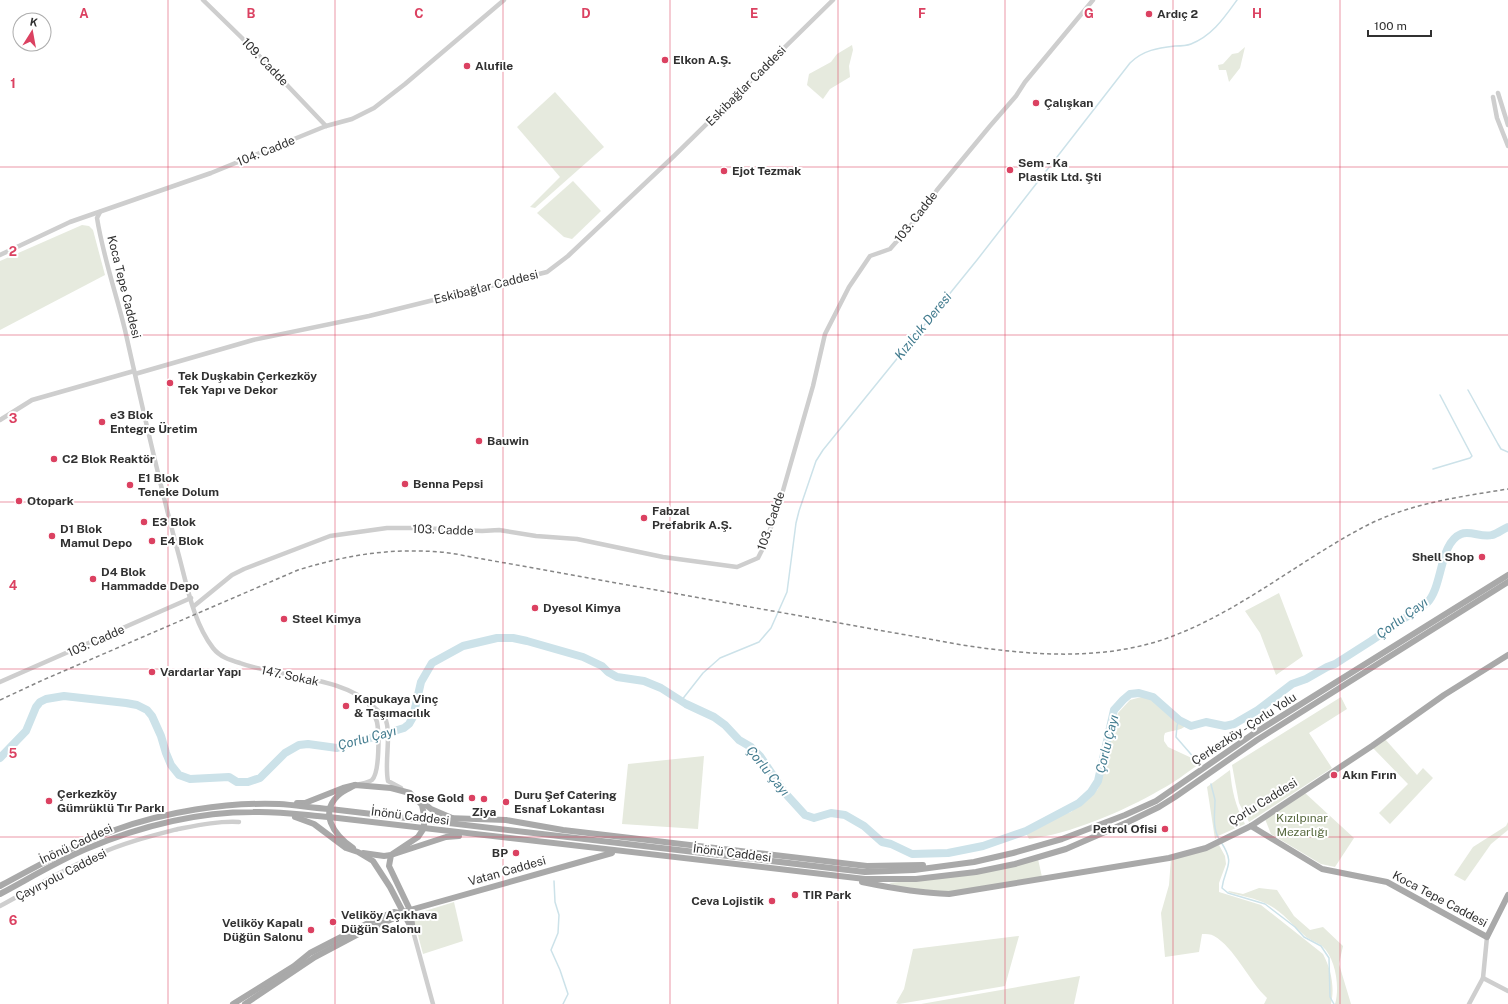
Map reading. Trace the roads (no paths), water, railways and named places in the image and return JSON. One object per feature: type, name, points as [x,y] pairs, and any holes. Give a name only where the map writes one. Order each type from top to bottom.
[{"type":"main road","name":"Çerkezköy - Çorlu Yolu","points":[[974,862],[1062,839],[1112,821],[1156,801],[1253,734],[1508,574]]},
{"type":"main road","points":[[831,876],[865,879],[916,879],[976,872],[1015,864],[1066,849],[1159,807],[1257,740],[1508,582]]},
{"type":"main road","name":"Çorlu Caddesi","points":[[831,876],[893,889],[949,894],[1170,858],[1206,848],[1252,826],[1378,742],[1444,694],[1508,655]]},
{"type":"main road","points":[[0,886],[83,843],[116,830],[184,812],[221,807],[304,803],[355,785],[380,787],[410,793],[431,809],[448,818],[506,831]]},
{"type":"main road","points":[[355,785],[341,792],[333,801],[329,817],[332,827],[339,838],[358,852],[374,861],[390,887],[401,912],[413,931]]},
{"type":"main road","points":[[410,793],[422,806],[424,828],[418,837],[391,855],[389,866],[410,910],[413,931]]},
{"type":"main road","points":[[279,804],[865,872],[914,870],[974,862]]},
{"type":"main road","name":"İnönü Caddesi","points":[[0,894],[85,850],[118,836],[185,819],[253,812],[278,812],[329,817],[831,876]]},
{"type":"main road","points":[[278,812],[306,820],[346,848],[358,852],[384,856],[446,837],[505,838]]},
{"type":"main road","points":[[448,818],[506,820],[563,830],[867,866],[907,866],[974,862]]},
{"type":"main road","name":"Koca Tepe Caddesi","points":[[1252,826],[1322,868],[1387,882],[1487,937]]},
{"type":"main road","name":"Vatan Caddesi","points":[[233,1004],[261,987],[310,953],[376,919],[394,912],[410,910],[604,854],[620,851]]},
{"type":"main road","points":[[1487,937],[1508,895]]},
{"type":"main road","name":"Vatan Caddesi","points":[[244,1004],[315,957],[364,931],[397,917],[401,912]]},
{"type":"street","name":"109. Cadde","points":[[203,0],[242,38],[326,126]]},
{"type":"street","name":"104. Cadde","points":[[0,255],[70,222],[211,173],[326,126],[352,119],[374,108],[405,84],[504,0]]},
{"type":"street","name":"Eskibağlar Caddesi","points":[[0,420],[32,400],[134,371],[253,340],[369,316],[547,272],[568,256],[674,156],[833,0]]},
{"type":"street","name":"103. Cadde","points":[[194,606],[232,575],[251,566],[330,536],[387,528],[482,531],[499,530],[536,536],[577,539],[663,557],[737,567],[758,558],[778,508],[813,386],[825,334],[849,287],[870,256],[890,249],[919,216],[937,190],[1016,96],[1025,82],[1093,0]]},
{"type":"street","points":[[1498,92],[1508,125]]},
{"type":"street","points":[[1493,97],[1498,118],[1508,146]]},
{"type":"street","name":"Koca Tepe Caddesi","points":[[100,212],[97,218],[100,238],[113,284],[168,516],[191,598]]},
{"type":"street","name":"103. Cadde","points":[[0,682],[191,598]]},
{"type":"street","name":"147. Sokak","points":[[191,598],[204,636],[214,650],[220,655],[247,666],[272,673],[318,681],[339,687],[354,692],[368,701],[385,718],[387,728],[386,772],[388,781],[394,786],[410,793]]},
{"type":"street","points":[[355,785],[372,780],[377,766],[378,729],[368,701]]},
{"type":"street","name":"Çayıryolu Caddesi","points":[[0,906],[97,854],[151,836],[181,829],[222,821],[239,822]]},
{"type":"street","points":[[413,931],[433,1004]]},
{"type":"street","points":[[1469,1004],[1483,978],[1487,937]]},
{"type":"street","points":[[1483,978],[1508,991]]},
{"type":"waterway","name":"Kızılcık Deresi","points":[[681,701],[703,673],[720,658],[759,642],[771,628],[787,592],[796,523],[799,511],[816,461],[823,450],[977,260],[1130,63],[1140,55],[1151,50],[1187,45],[1198,41],[1217,26],[1237,0]]},
{"type":"waterway","points":[[1468,390],[1501,449],[1508,452]]},
{"type":"waterway","points":[[1433,469],[1470,458],[1472,456],[1440,395]]},
{"type":"waterway","name":"Çorlu Çayı","points":[[0,758],[26,731],[36,707],[40,702],[46,699],[64,696],[126,703],[137,705],[147,710],[152,716],[161,736],[171,765],[179,775],[190,779],[229,777],[237,782],[248,782],[260,778],[285,753],[299,745],[308,744],[337,748],[404,728],[409,724],[413,717],[421,682],[432,663],[463,646],[497,638],[513,638],[583,657],[602,666],[608,672],[617,677],[644,681],[661,688],[686,704],[714,717],[725,725],[739,740],[751,747],[760,756],[785,793],[805,815],[814,818],[831,813],[845,815],[864,826],[882,842],[891,844],[912,854],[948,853],[983,846],[1026,831],[1079,803],[1091,792],[1098,781],[1114,710],[1130,694],[1139,693],[1153,697],[1179,720],[1191,726],[1206,722],[1225,726],[1234,724],[1258,710],[1292,684],[1306,679],[1335,664],[1427,603],[1436,587],[1445,556],[1454,539],[1465,533],[1488,536],[1496,534],[1508,527]]},
{"type":"waterway","points":[[1179,720],[1176,737],[1196,760]]},
{"type":"waterway","points":[[1211,784],[1215,800],[1215,830],[1219,839]]},
{"type":"waterway","points":[[1221,842],[1229,861],[1222,888],[1228,893],[1265,904],[1295,927],[1304,937],[1321,946],[1329,958],[1330,997],[1334,1004]]},
{"type":"waterway","points":[[554,881],[555,902],[559,915],[558,933],[551,950],[568,994],[563,1004]]},
{"type":"railway","points":[[0,700],[298,570],[334,560],[368,554],[403,551],[457,554],[987,649],[1063,654],[1113,651],[1137,647],[1189,630],[1263,589],[1335,543],[1377,520],[1413,507],[1508,489]]},
{"type":"place","name":"Ardıç 2","points":[[1149,14]]},
{"type":"place","name":"Elkon A.Ş.","points":[[665,60]]},
{"type":"place","name":"Alufile","points":[[467,66]]},
{"type":"place","name":"Çalışkan","points":[[1036,103]]},
{"type":"place","name":"Sem - Ka Plastik Ltd. Şti","points":[[1010,170]]},
{"type":"place","name":"Ejot Tezmak","points":[[724,171]]},
{"type":"place","name":"Tek Duşkabin Çerkezköy Tek Yapı ve Dekor","points":[[170,383]]},
{"type":"place","name":"e3 Blok Entegre Üretim","points":[[102,422]]},
{"type":"place","name":"Bauwin","points":[[479,441]]},
{"type":"place","name":"C2 Blok Reaktör","points":[[54,459]]},
{"type":"place","name":"Benna Pepsi","points":[[405,484]]},
{"type":"place","name":"E1 Blok Teneke Dolum","points":[[130,485]]},
{"type":"place","name":"Otopark","points":[[19,501]]},
{"type":"place","name":"Fabzal Prefabrik A.Ş.","points":[[644,518]]},
{"type":"place","name":"E3 Blok","points":[[144,522]]},
{"type":"place","name":"D1 Blok Mamul Depo","points":[[52,536]]},
{"type":"place","name":"E4 Blok","points":[[152,541]]},
{"type":"place","name":"Shell Shop","points":[[1482,557]]},
{"type":"place","name":"D4 Blok Hammadde Depo","points":[[93,579]]},
{"type":"place","name":"Dyesol Kimya","points":[[535,608]]},
{"type":"place","name":"Steel Kimya","points":[[284,619]]},
{"type":"place","name":"Vardarlar Yapı","points":[[152,672]]},
{"type":"place","name":"Kapukaya Vinç & Taşımacılık","points":[[346,706]]},
{"type":"place","name":"Akın Fırın","points":[[1334,775]]},
{"type":"place","name":"Rose Gold","points":[[472,798]]},
{"type":"place","name":"Ziya","points":[[484,799]]},
{"type":"place","name":"Çerkezköy Gümrüklü Tır Parkı","points":[[49,801]]},
{"type":"place","name":"Duru Şef Catering Esnaf Lokantası","points":[[506,802]]},
{"type":"place","name":"Petrol Ofisi","points":[[1165,829]]},
{"type":"place","name":"BP","points":[[516,853]]},
{"type":"place","name":"TIR Park","points":[[795,895]]},
{"type":"place","name":"Ceva Lojistik","points":[[772,901]]},
{"type":"place","name":"Veliköy Açıkhava Düğün Salonu","points":[[333,922]]},
{"type":"place","name":"Veliköy Kapalı Düğün Salonu","points":[[311,930]]},
{"type":"park label","name":"Kızılpınar Mezarlığı","points":[[1302,825]]}]
